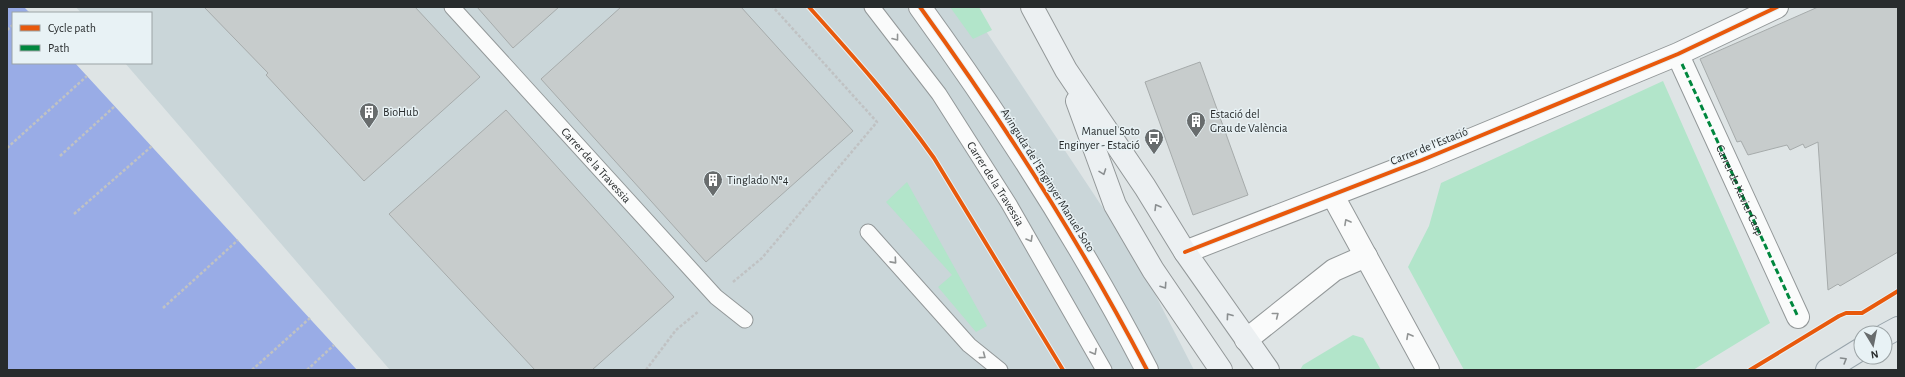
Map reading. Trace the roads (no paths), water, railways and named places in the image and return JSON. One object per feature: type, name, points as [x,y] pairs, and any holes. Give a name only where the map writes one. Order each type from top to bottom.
[{"type":"main road","points":[[1032,7],[1066,70],[1145,187],[1185,252],[1268,370]]},
{"type":"main road","points":[[1066,70],[1115,205],[1153,270],[1221,370]]},
{"type":"main road","points":[[1826,370],[1853,354]]},
{"type":"street","name":"Avinguda de l'Enginyer Manuel Soto","points":[[920,7],[999,121],[1061,216],[1113,305],[1147,370]]},
{"type":"street","name":"Carrer de l'Estació","points":[[1185,252],[1333,196],[1680,59],[1777,7]]},
{"type":"street","name":"Carrer de Xavier Casp","points":[[1680,59],[1798,317]]},
{"type":"street","points":[[1333,196],[1428,370]]},
{"type":"street","points":[[1246,340],[1334,270],[1366,256]]},
{"type":"lane","name":"Carrer de la Travessia","points":[[452,7],[716,297],[745,320]]},
{"type":"lane","name":"Carrer de la Travessia","points":[[872,7],[939,94],[993,178],[1040,255],[1104,370]]},
{"type":"lane","points":[[868,232],[969,345],[1000,370]]},
{"type":"water","points":[[7,7],[24,7],[29,12],[12,12],[12,64],[76,64],[357,370],[7,370]]},
{"type":"place","name":"BioHub","points":[[369,129]]},
{"type":"place","name":"Estació del Grau de València","points":[[1196,138]]},
{"type":"place","name":"Manuel Soto Enginyer - Estació","points":[[1154,155]]},
{"type":"place","name":"Tinglado Nº4","points":[[713,197]]}]
